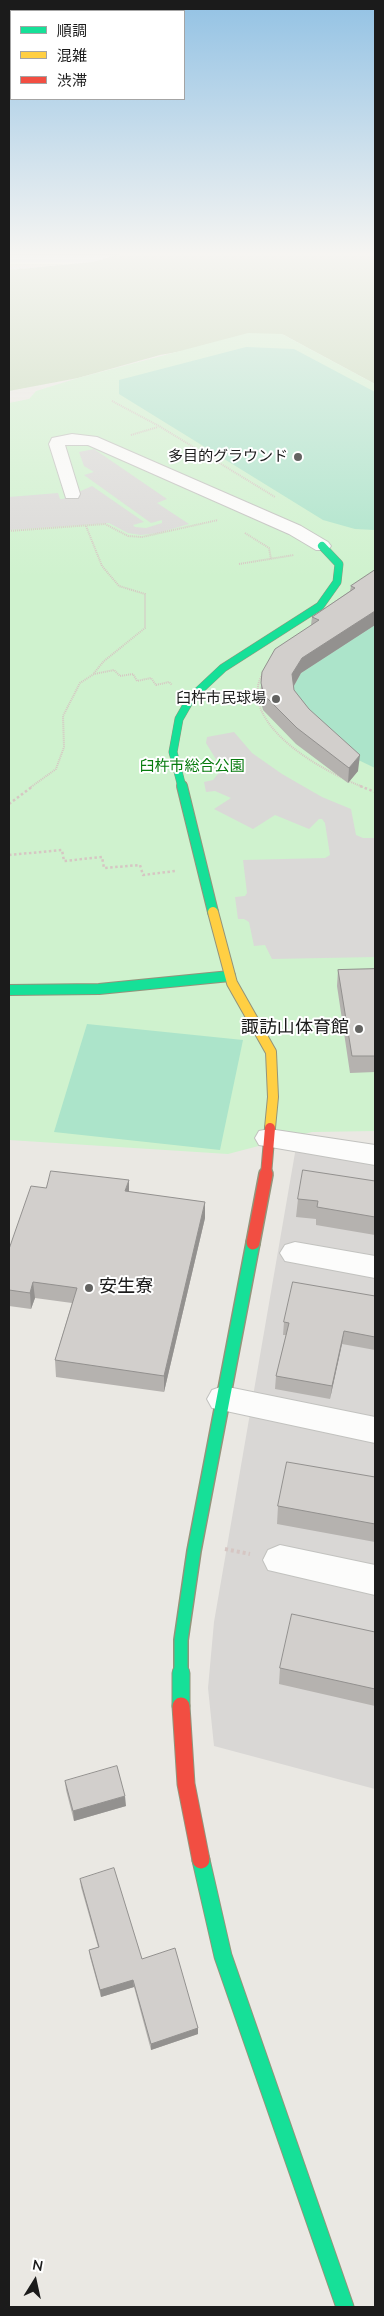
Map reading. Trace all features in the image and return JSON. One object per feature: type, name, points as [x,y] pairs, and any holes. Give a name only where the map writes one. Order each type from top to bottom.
[{"type":"street","points":[[72,494],[57,444],[58,441],[64,439],[91,440],[286,526],[324,548],[339,564],[340,569],[337,582],[327,599],[320,606],[205,682],[181,714],[174,735],[173,752],[202,873],[230,976],[271,1052],[273,1097],[266,1176],[194,1551],[181,1640],[181,1728],[191,1820],[223,1956],[345,2307]]},
{"type":"street","points":[[9,990],[99,989],[230,976]]},
{"type":"street","points":[[269,1138],[375,1155]]},
{"type":"street","points":[[295,1253],[375,1267]]},
{"type":"street","points":[[223,1399],[375,1430]]},
{"type":"street","points":[[280,1560],[375,1580]]},
{"type":"path","points":[[112,401],[160,426],[283,502]]},
{"type":"path","points":[[9,531],[106,524],[128,536],[142,537],[222,519]]},
{"type":"path","points":[[9,804],[56,769],[64,747],[63,716],[80,683],[94,674],[104,661],[145,628],[146,594],[119,586],[102,566],[86,526]]},
{"type":"path","points":[[238,528],[268,548],[271,559]]},
{"type":"path","points":[[239,564],[324,548]]},
{"type":"path","points":[[267,666],[257,684],[256,692],[262,713],[277,732],[322,769],[375,792]]},
{"type":"path","points":[[94,674],[114,670],[120,676],[133,674],[137,681],[151,678],[156,685],[169,682],[177,690]]},
{"type":"path","points":[[9,855],[62,850],[64,861],[102,857],[104,868],[140,865],[142,874],[177,871]]},
{"type":"shaded area","points":[[94,449],[167,499],[157,503],[189,524],[158,533],[141,535],[128,533],[109,523],[9,530],[9,497],[58,493],[60,499],[63,499],[92,486],[144,522],[133,525],[135,527],[146,528],[162,523],[162,520],[151,523],[84,475],[94,472],[84,466],[79,452]]},
{"type":"shaded area","points":[[234,732],[252,753],[282,774],[322,797],[351,809],[356,835],[363,838],[375,838],[375,957],[272,959],[265,945],[254,946],[249,922],[244,919],[238,919],[235,897],[245,896],[247,893],[243,860],[325,858],[330,855],[325,823],[322,819],[319,819],[309,829],[275,815],[253,829],[214,809],[231,798],[215,791],[206,792],[204,782],[213,780],[222,769],[206,743],[207,737]]},
{"type":"shaded area","points":[[296,1147],[375,1161],[375,1789],[214,1746],[208,1688],[214,1622]]},
{"type":"green space","points":[[9,360],[142,360],[78,378],[9,391]]},
{"type":"green space","name":"臼杵市総合公園","points":[[146,360],[331,360],[375,384],[375,1131],[312,1132],[228,1154],[9,1140],[9,403],[29,399],[36,391]]},
{"type":"green space","name":"多目的グラウンド","points":[[196,360],[315,360],[375,392],[375,530],[355,529],[323,520],[119,394],[119,380]]},
{"type":"green space","points":[[331,360],[375,360],[375,384]]},
{"type":"green space","points":[[375,624],[375,768],[350,756],[292,689],[301,673]]},
{"type":"green space","points":[[87,1024],[243,1040],[220,1150],[54,1132]]},
{"type":"building","points":[[375,570],[375,611],[302,658],[292,674],[294,690],[309,709],[360,755],[349,768],[297,728],[264,695],[261,683],[262,672],[275,649],[319,620],[312,617],[355,588],[351,586]]},
{"type":"building","name":"諏訪山体育館","points":[[375,969],[375,1056],[352,1056],[338,970]]},
{"type":"building","points":[[303,1170],[375,1181],[375,1217],[317,1207],[318,1201],[298,1199]]},
{"type":"building","name":"安生寮","points":[[51,1171],[129,1180],[125,1191],[205,1202],[164,1376],[55,1360],[77,1288],[33,1282],[30,1293],[9,1290],[9,1249],[31,1186],[46,1188]]},
{"type":"building","points":[[293,1282],[375,1296],[375,1337],[344,1331],[332,1386],[276,1376],[289,1323],[284,1322]]},
{"type":"building","points":[[287,1462],[375,1477],[375,1524],[278,1506]]},
{"type":"building","points":[[292,1614],[375,1632],[375,1689],[280,1668]]},
{"type":"building","points":[[117,1766],[125,1796],[73,1811],[65,1781]]},
{"type":"building","points":[[114,1868],[142,1959],[175,1948],[198,2028],[151,2044],[133,1980],[100,1990],[89,1950],[99,1947],[80,1879]]},
{"type":"traffic: fast","points":[[213,912],[173,752],[179,719],[191,698],[223,668],[264,640],[320,606],[337,582],[339,564],[322,546]]},
{"type":"traffic: fast","points":[[9,990],[99,989],[230,976]]},
{"type":"traffic: fast","points":[[181,1706],[181,1640],[194,1551],[253,1243]]},
{"type":"traffic: fast","points":[[201,1860],[223,1956],[345,2307]]},
{"type":"traffic: slow","points":[[213,912],[232,983],[271,1052],[273,1097],[270,1128]]},
{"type":"traffic: jam","points":[[253,1243],[266,1176],[270,1128]]},
{"type":"traffic: jam","points":[[181,1706],[186,1784],[201,1860]]},
{"type":"place","name":"多目的グラウンド","points":[[298,457]]},
{"type":"place","name":"臼杵市民球場","points":[[276,699]]},
{"type":"place","name":"諏訪山体育館","points":[[359,1029]]},
{"type":"place","name":"安生寮","points":[[89,1288]]}]
